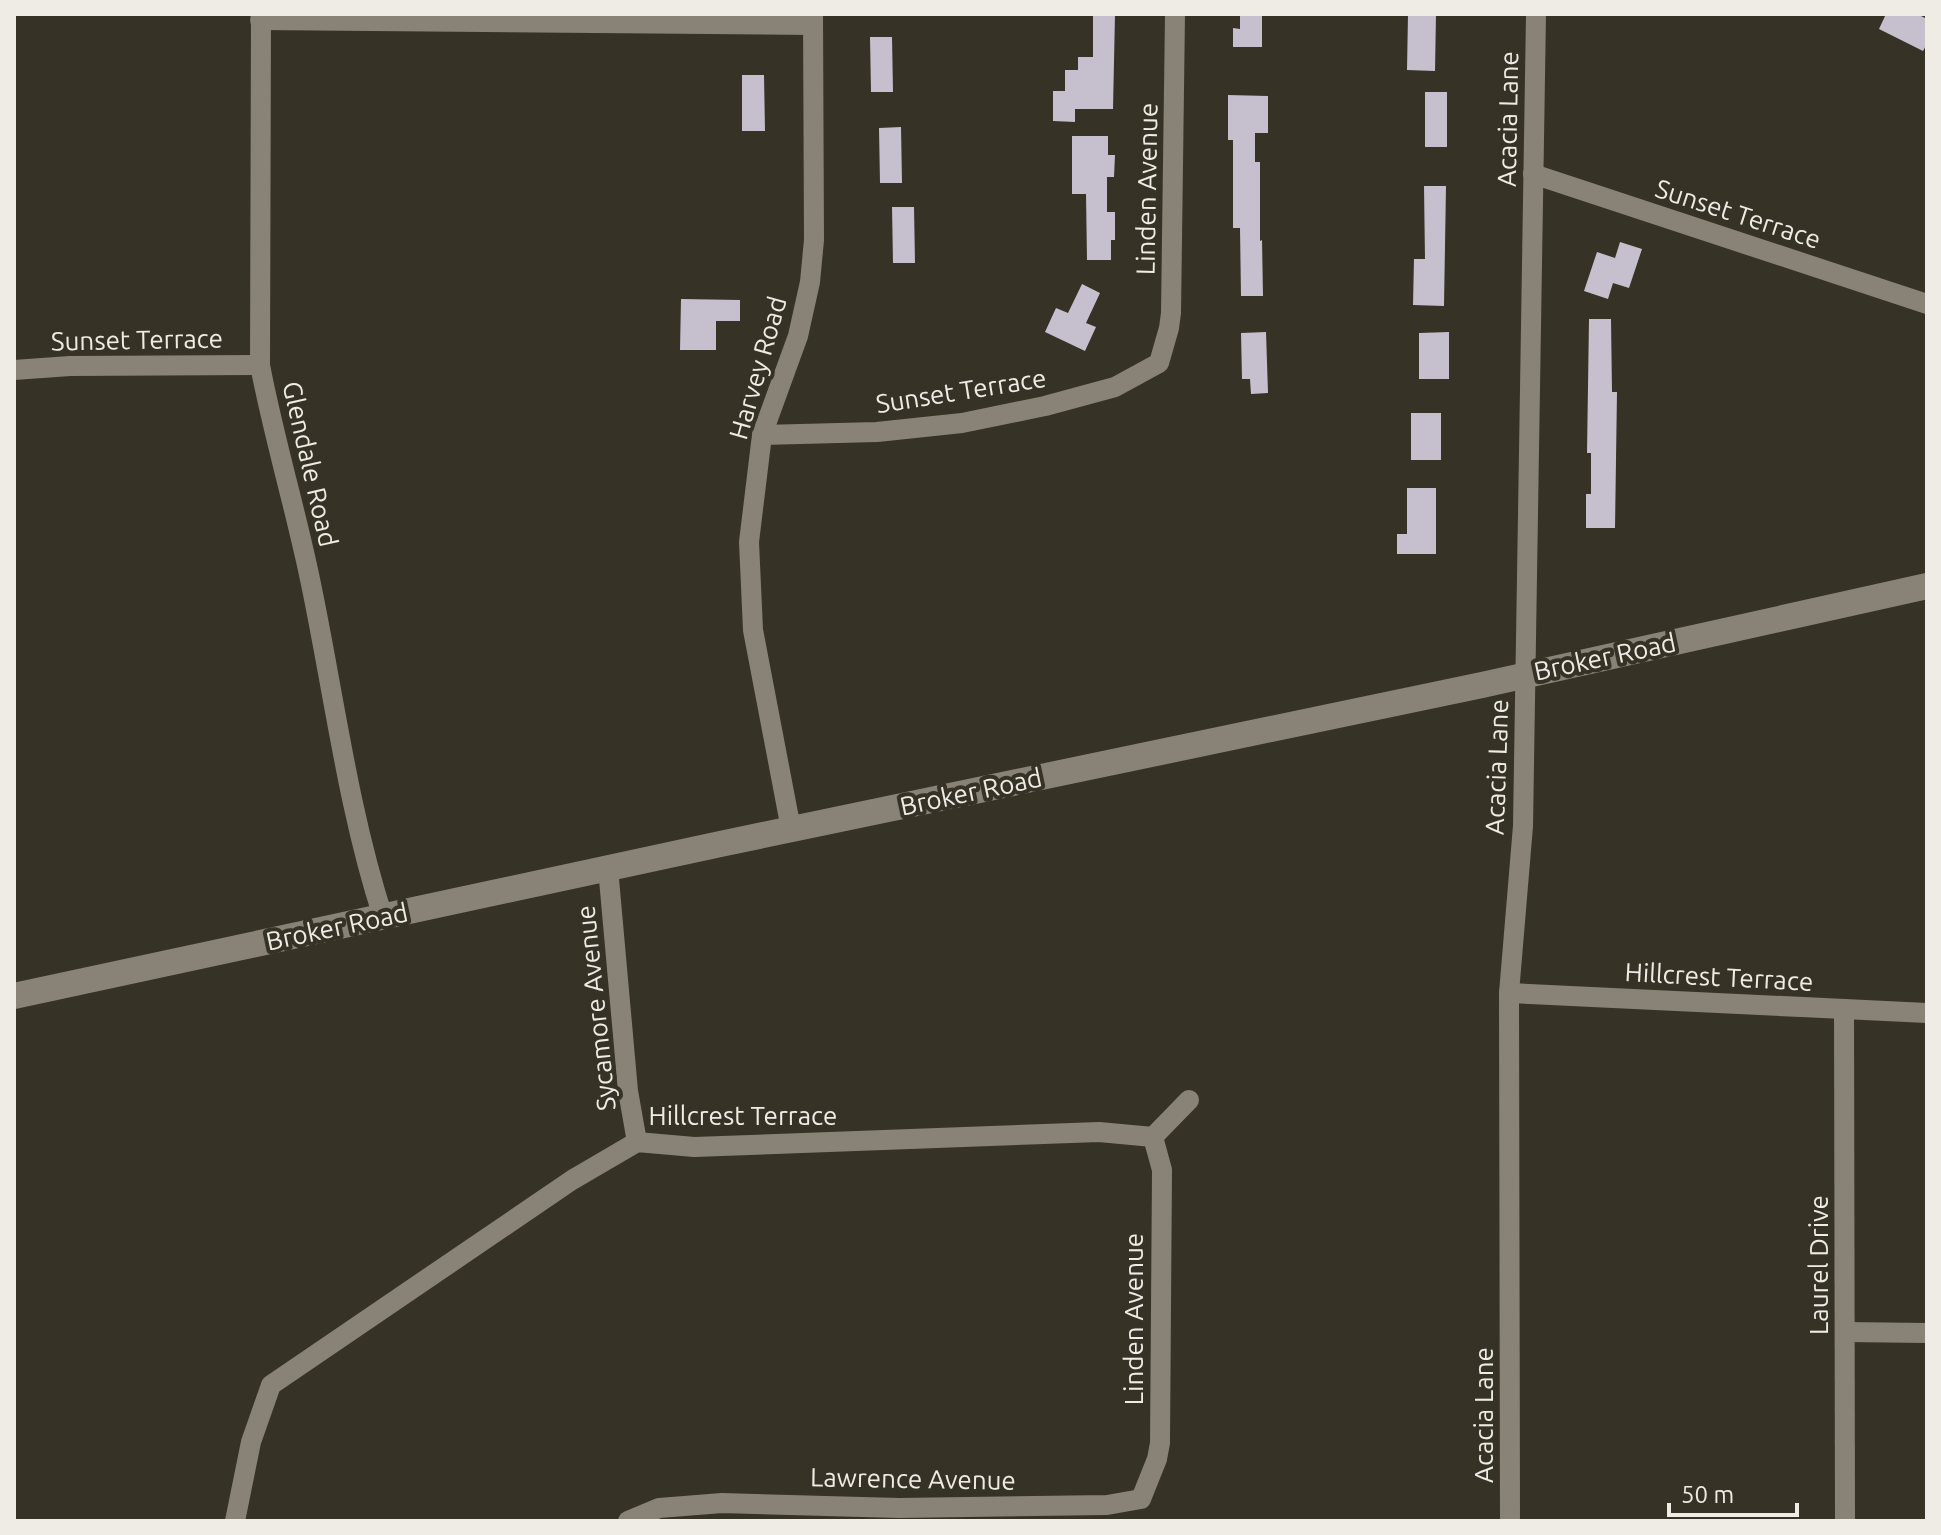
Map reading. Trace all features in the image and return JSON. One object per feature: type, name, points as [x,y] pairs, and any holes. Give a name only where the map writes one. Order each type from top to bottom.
[{"type":"street","name":"Linden Avenue","points":[[1159,363],[1171,313],[1175,14]]},
{"type":"street","name":"Acacia Lane","points":[[1510,1521],[1509,993],[1523,826],[1536,14]]},
{"type":"street","points":[[261,17],[813,20]]},
{"type":"street","name":"Glendale Road","points":[[261,17],[260,365],[310,580],[366,864],[383,917]]},
{"type":"street","name":"Harvey Road","points":[[791,829],[752,617],[749,542],[762,435],[798,336],[810,282],[814,240],[813,20]]},
{"type":"street","name":"Sunset Terrace","points":[[1533,174],[1927,304]]},
{"type":"street","name":"Sunset Terrace","points":[[762,435],[877,432],[962,423],[1045,406],[1115,387],[1159,363]]},
{"type":"street","name":"Sunset Terrace","points":[[14,370],[70,366],[260,365]]},
{"type":"street","name":"Broker Road","points":[[14,996],[1526,675],[1927,586]]},
{"type":"street","name":"Sycamore Avenue","points":[[608,868],[628,1091],[637,1142]]},
{"type":"street","name":"Hillcrest Terrace","points":[[1509,993],[1927,1013]]},
{"type":"street","name":"Laurel Drive","points":[[1844,1009],[1845,1521]]},
{"type":"street","points":[[1153,1137],[1189,1100]]},
{"type":"street","name":"Hillcrest Terrace","points":[[235,1521],[251,1442],[271,1385],[572,1180],[637,1142],[694,1147],[1099,1132],[1153,1137]]},
{"type":"street","name":"Linden Avenue","points":[[1141,1499],[1160,1443],[1162,1170],[1153,1137]]},
{"type":"street","points":[[1845,1332],[1927,1333]]},
{"type":"street","name":"Lawrence Avenue","points":[[628,1521],[659,1508],[684,1505],[793,1503],[899,1508],[1107,1505],[1141,1499]]},
{"type":"building","points":[[1093,14],[1115,14],[1113,109],[1075,109],[1075,122],[1053,121],[1053,91],[1065,91],[1065,70],[1078,70],[1078,57],[1093,57]]},
{"type":"building","points":[[1240,14],[1262,14],[1262,47],[1233,47],[1233,28],[1240,29]]},
{"type":"building","points":[[1408,14],[1436,14],[1435,71],[1407,70]]},
{"type":"building","points":[[1886,14],[1917,14],[1927,19],[1927,44],[1923,51],[1879,29]]},
{"type":"building","points":[[870,37],[892,37],[893,92],[871,92]]},
{"type":"building","points":[[742,75],[764,75],[765,131],[742,131]]},
{"type":"building","points":[[1425,92],[1447,92],[1447,147],[1425,147]]},
{"type":"building","points":[[1228,95],[1268,96],[1268,133],[1255,133],[1255,162],[1260,162],[1263,296],[1241,296],[1240,228],[1233,228],[1233,140],[1228,140]]},
{"type":"building","points":[[901,127],[902,183],[880,183],[879,128]]},
{"type":"building","points":[[1072,136],[1108,136],[1108,155],[1115,155],[1114,177],[1107,177],[1107,212],[1115,212],[1111,260],[1087,260],[1086,194],[1072,194]]},
{"type":"building","points":[[1424,186],[1446,186],[1444,306],[1413,305],[1414,259],[1425,259]]},
{"type":"building","points":[[892,207],[914,207],[915,263],[893,263]]},
{"type":"building","points":[[1620,242],[1642,249],[1629,288],[1613,283],[1608,299],[1584,291],[1597,252],[1615,258]]},
{"type":"building","points":[[1082,284],[1100,293],[1086,323],[1096,327],[1085,351],[1045,332],[1056,308],[1068,313]]},
{"type":"building","points":[[681,299],[740,300],[740,321],[716,321],[716,350],[680,350]]},
{"type":"building","points":[[1589,319],[1611,319],[1612,392],[1617,392],[1615,528],[1586,528],[1586,494],[1591,494],[1591,453],[1587,453]]},
{"type":"building","points":[[1266,332],[1268,393],[1251,394],[1250,379],[1242,379],[1241,333]]},
{"type":"building","points":[[1449,332],[1449,379],[1419,379],[1419,333]]},
{"type":"building","points":[[1411,413],[1441,413],[1441,460],[1411,460]]},
{"type":"building","points":[[1407,488],[1436,488],[1436,554],[1397,554],[1397,534],[1407,534]]}]
